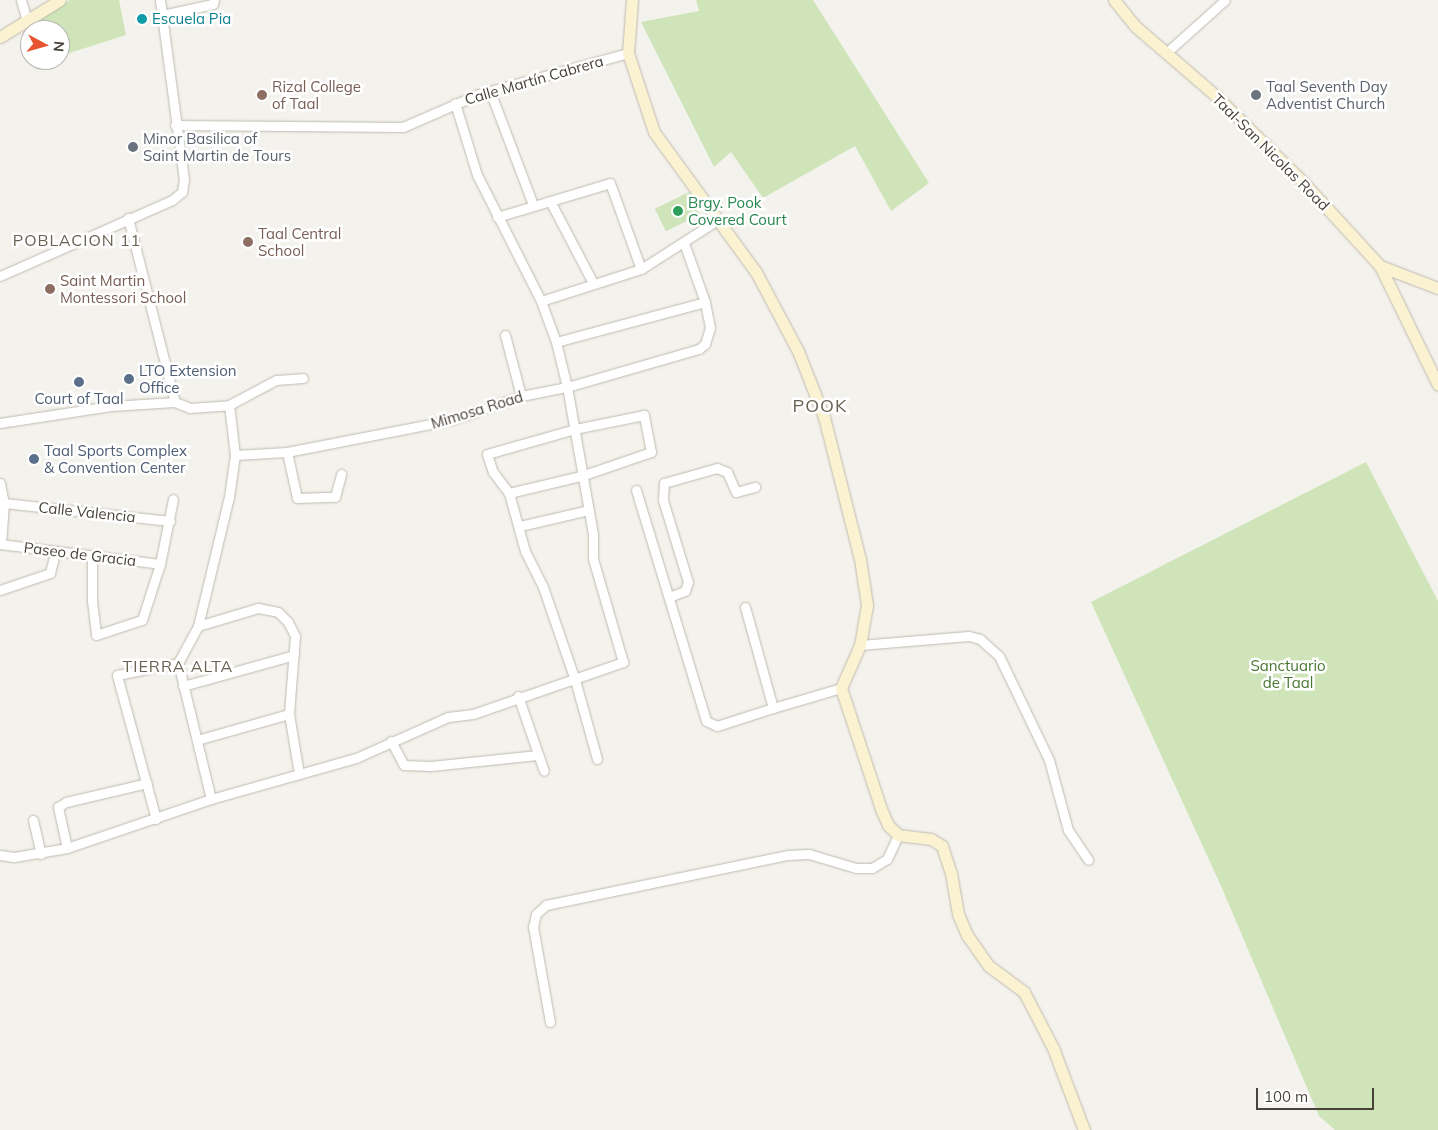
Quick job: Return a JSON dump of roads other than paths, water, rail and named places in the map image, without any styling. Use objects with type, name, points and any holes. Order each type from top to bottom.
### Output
[{"type":"street","points":[[21,0],[27,20]]},
{"type":"street","points":[[29,20],[60,0]]},
{"type":"street","points":[[0,276],[172,200],[182,192],[184,180],[175,125],[160,0]]},
{"type":"street","points":[[162,15],[213,4],[214,0]]},
{"type":"street","points":[[632,0],[628,53],[654,132],[716,221],[757,274],[798,351],[824,417],[866,588],[866,618],[860,645],[841,688],[881,809],[888,825],[898,835],[931,839],[942,846],[951,873],[958,914],[967,935],[990,966],[1024,992],[1053,1048],[1084,1130]]},
{"type":"street","name":"Taal-San Nicolas Road","points":[[1114,0],[1135,26],[1216,96],[1303,182],[1380,266],[1438,288]]},
{"type":"street","points":[[1166,53],[1225,0]]},
{"type":"street","points":[[0,37],[20,25]]},
{"type":"street","name":"Calle Martín Cabrera","points":[[175,125],[403,127],[455,103],[490,91],[628,53]]},
{"type":"street","points":[[490,91],[534,205]]},
{"type":"street","points":[[0,855],[14,857],[41,854],[67,848],[211,799],[356,758],[391,740],[448,717],[473,714],[518,696],[575,680],[623,662],[592,559],[588,510],[581,476],[575,429],[556,342],[540,301],[477,175],[455,103]]},
{"type":"street","points":[[497,217],[610,183],[642,269]]},
{"type":"street","points":[[550,201],[593,283]]},
{"type":"street","points":[[128,218],[175,402]]},
{"type":"street","points":[[540,301],[642,269],[716,221]]},
{"type":"street","points":[[556,342],[705,302],[684,243]]},
{"type":"street","points":[[1380,266],[1436,368],[1438,385]]},
{"type":"street","name":"Mimosa Road","points":[[235,455],[287,452],[452,420],[521,396],[567,387],[699,350],[708,337],[710,328],[705,302]]},
{"type":"street","points":[[505,334],[521,396]]},
{"type":"street","points":[[0,423],[111,406],[175,402],[190,408],[229,405],[276,380],[303,378]]},
{"type":"street","points":[[211,799],[178,663],[198,626],[229,497],[235,455],[229,405]]},
{"type":"street","points":[[509,493],[581,476],[651,452],[644,415],[575,429],[487,454],[493,472],[509,493],[520,526],[525,550],[543,586],[575,680],[597,759]]},
{"type":"street","points":[[287,452],[297,498],[335,497],[341,474]]},
{"type":"street","points":[[669,596],[685,590],[688,582],[663,500],[664,483],[717,468],[727,472],[736,492],[755,487]]},
{"type":"street","points":[[0,483],[4,503],[0,544]]},
{"type":"street","points":[[636,490],[706,721],[717,726],[841,688]]},
{"type":"street","points":[[92,556],[92,600],[96,635],[142,620],[160,564],[173,499]]},
{"type":"street","name":"Calle Valencia","points":[[4,503],[170,521]]},
{"type":"street","points":[[520,526],[588,510]]},
{"type":"street","name":"Paseo de Gracia","points":[[0,544],[55,553],[160,564]]},
{"type":"street","points":[[0,590],[50,573],[55,553]]},
{"type":"street","points":[[745,607],[773,708]]},
{"type":"street","points":[[198,626],[258,608],[278,612],[288,622],[295,636],[289,714],[299,774]]},
{"type":"street","points":[[860,645],[969,636],[980,639],[999,656],[1049,760],[1068,830],[1088,860]]},
{"type":"street","points":[[183,686],[294,655]]},
{"type":"street","points":[[156,819],[118,675],[178,663]]},
{"type":"street","points":[[518,696],[544,771]]},
{"type":"street","points":[[197,740],[289,714]]},
{"type":"street","points":[[391,740],[404,765],[431,766],[537,754]]},
{"type":"street","points":[[67,848],[58,807],[66,802],[147,783]]},
{"type":"street","points":[[33,820],[41,854]]},
{"type":"street","points":[[550,1022],[533,927],[536,914],[546,905],[788,855],[814,855],[856,868],[872,868],[887,860],[898,835]]},
{"type":"place","name":"Escuela Pia","points":[[142,19]]},
{"type":"place","name":"Rizal College of Taal","points":[[262,95]]},
{"type":"place","name":"Taal Seventh Day Adventist Church","points":[[1256,95]]},
{"type":"place","name":"Minor Basilica of Saint Martin de Tours","points":[[133,147]]},
{"type":"place","name":"Brgy. Pook Covered Court","points":[[678,211]]},
{"type":"place","name":"Taal Central School","points":[[248,242]]},
{"type":"place","name":"Saint Martin Montessori School","points":[[50,289]]},
{"type":"place","name":"LTO Extension Office","points":[[129,379]]},
{"type":"place","name":"Court of Taal","points":[[79,382]]},
{"type":"place","name":"Taal Sports Complex & Convention Center","points":[[34,459]]},
{"type":"district","name":"POBLACION 11","points":[[77,240]]},
{"type":"district","name":"POOK","points":[[820,406]]},
{"type":"district","name":"TIERRA ALTA","points":[[178,666]]},
{"type":"park label","name":"Sanctuario de Taal","points":[[1288,674]]}]
